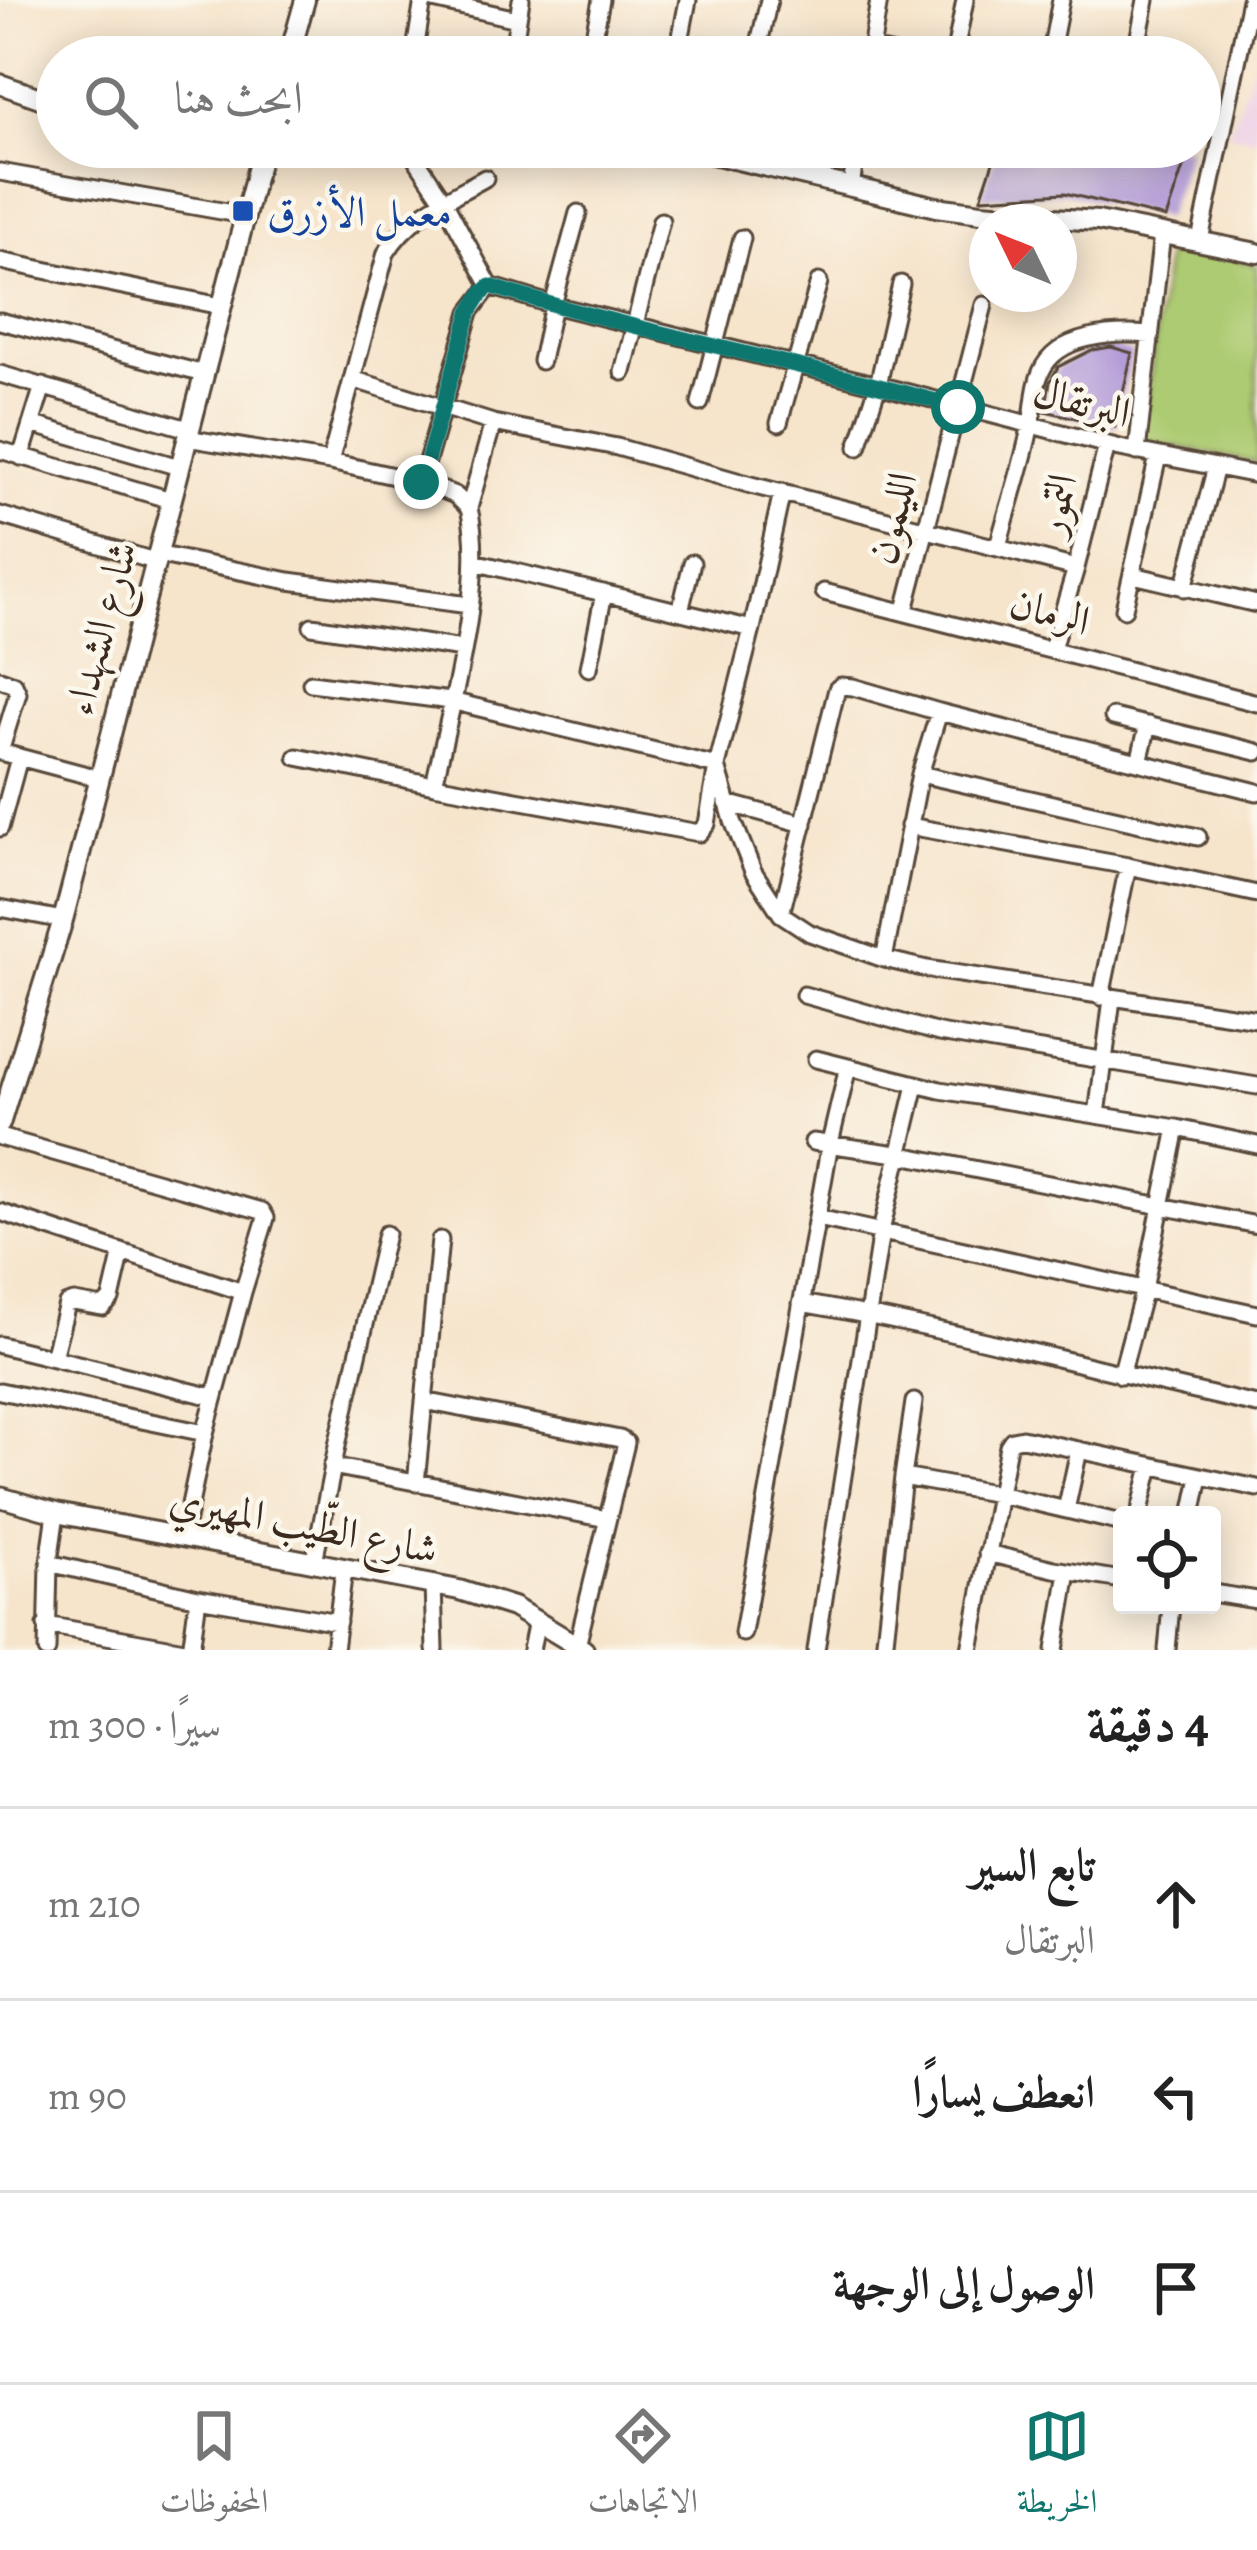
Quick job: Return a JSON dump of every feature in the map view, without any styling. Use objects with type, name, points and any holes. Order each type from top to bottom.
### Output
[{"type":"street","points":[[295,36],[305,0]]},
{"type":"street","points":[[417,36],[423,0]]},
{"type":"street","points":[[433,0],[517,19]]},
{"type":"street","points":[[515,36],[521,0]]},
{"type":"street","points":[[594,36],[601,0]]},
{"type":"street","points":[[681,36],[688,0]]},
{"type":"street","points":[[761,36],[769,0]]},
{"type":"street","points":[[874,36],[879,0]]},
{"type":"street","points":[[958,36],[965,0]]},
{"type":"street","points":[[1054,36],[1061,0]]},
{"type":"street","points":[[1139,36],[1146,0]]},
{"type":"street","points":[[1221,140],[1250,0]]},
{"type":"street","points":[[0,84],[36,97]]},
{"type":"street","name":"شارع الشهداء","points":[[0,1124],[63,920],[256,168]]},
{"type":"street","points":[[421,482],[470,312],[490,286],[422,168]]},
{"type":"street","points":[[786,168],[936,207],[1071,217],[1257,253]]},
{"type":"street","points":[[850,187],[853,168]]},
{"type":"street","points":[[1200,240],[1215,168]]},
{"type":"street","points":[[0,172],[244,215]]},
{"type":"street","points":[[330,462],[386,253],[404,227],[485,178]]},
{"type":"street","points":[[542,361],[578,214]]},
{"type":"street","points":[[623,372],[661,221]]},
{"type":"street","points":[[1137,452],[1142,334],[1162,234]]},
{"type":"street","points":[[700,403],[742,238]]},
{"type":"street","points":[[0,261],[221,306]]},
{"type":"street","points":[[779,423],[818,282]]},
{"type":"street","points":[[858,447],[901,284]]},
{"type":"street","name":"البرتقال","points":[[490,286],[1107,445],[1257,475]]},
{"type":"street","name":"الليمون","points":[[905,610],[982,312]]},
{"type":"street","points":[[0,322],[204,374]]},
{"type":"street","points":[[998,547],[1039,377],[1051,358],[1094,335],[1142,334]]},
{"type":"street","points":[[0,374],[188,434],[421,482],[455,495],[470,508]]},
{"type":"street","points":[[352,380],[493,423],[617,447],[1076,568]]},
{"type":"street","points":[[20,457],[44,386]]},
{"type":"street","points":[[434,785],[469,605],[474,562],[470,508],[493,423]]},
{"type":"street","points":[[31,424],[179,467]]},
{"type":"street","name":"التمور","points":[[1052,649],[1107,445]]},
{"type":"street","points":[[0,450],[171,500]]},
{"type":"street","points":[[1124,609],[1158,456]]},
{"type":"street","points":[[1184,588],[1216,467]]},
{"type":"street","points":[[297,757],[699,833],[707,824],[716,766],[782,492]]},
{"type":"street","points":[[0,515],[155,558],[469,605]]},
{"type":"street","points":[[474,562],[752,629]]},
{"type":"street","points":[[680,611],[692,562]]},
{"type":"street","points":[[1132,575],[1257,604]]},
{"type":"street","points":[[589,668],[604,592]]},
{"type":"street","name":"الرمان","points":[[824,592],[1257,703]]},
{"type":"street","points":[[312,626],[462,649]]},
{"type":"street","points":[[5,680],[17,692],[0,752],[98,778]]},
{"type":"street","points":[[311,682],[451,701],[716,766]]},
{"type":"street","points":[[781,914],[841,686],[1257,792]]},
{"type":"street","points":[[884,959],[920,774],[939,712]]},
{"type":"street","points":[[1113,717],[1257,752]]},
{"type":"street","points":[[1139,762],[1148,725]]},
{"type":"street","points":[[0,828],[19,758]]},
{"type":"street","points":[[716,766],[753,871],[781,914],[810,933],[884,959],[980,979],[1257,1019]]},
{"type":"street","points":[[920,774],[1198,837]]},
{"type":"street","points":[[727,803],[804,824]]},
{"type":"street","points":[[909,826],[1257,894]]},
{"type":"street","points":[[1097,1115],[1107,998],[1128,866]]},
{"type":"street","points":[[0,908],[63,920]]},
{"type":"street","points":[[804,995],[913,1028],[1257,1086]]},
{"type":"street","points":[[816,1059],[916,1084],[1257,1145]]},
{"type":"street","points":[[743,1633],[818,1218],[822,1142],[848,1067]]},
{"type":"street","points":[[816,1650],[881,1231],[916,1084]]},
{"type":"street","points":[[1120,1375],[1144,1289],[1177,1128]]},
{"type":"street","points":[[0,1137],[262,1211],[266,1218],[213,1397],[183,1538]]},
{"type":"street","points":[[822,1142],[1257,1226]]},
{"type":"street","points":[[0,1212],[243,1292]]},
{"type":"street","points":[[818,1218],[1257,1314]]},
{"type":"street","points":[[314,1562],[386,1234]]},
{"type":"street","points":[[416,1483],[440,1240]]},
{"type":"street","points":[[53,1357],[68,1304],[103,1307],[111,1299],[122,1252]]},
{"type":"street","points":[[801,1303],[867,1314],[1257,1405]]},
{"type":"street","points":[[0,1345],[213,1397]]},
{"type":"street","points":[[0,1391],[205,1433]]},
{"type":"street","points":[[424,1401],[623,1441],[627,1446],[580,1648]]},
{"type":"street","points":[[884,1650],[914,1402]]},
{"type":"street","points":[[970,1650],[1012,1440],[1022,1438],[1257,1487]]},
{"type":"street","points":[[1066,1510],[1078,1450]]},
{"type":"street","points":[[332,1466],[607,1519]]},
{"type":"street","points":[[1141,1506],[1151,1466]]},
{"type":"street","points":[[1194,1506],[1200,1477]]},
{"type":"street","points":[[902,1478],[1113,1521]]},
{"type":"street","name":"شارع الطّيب المهيري","points":[[0,1497],[56,1513],[433,1584],[503,1603],[580,1648]]},
{"type":"street","points":[[47,1650],[49,1563],[56,1513]]},
{"type":"street","points":[[987,1553],[1113,1579]]},
{"type":"street","points":[[49,1563],[197,1598],[338,1622]]},
{"type":"street","points":[[334,1650],[344,1569]]},
{"type":"street","points":[[1055,1650],[1068,1572]]},
{"type":"street","points":[[433,1584],[435,1650]]},
{"type":"street","points":[[1221,1594],[1257,1600]]},
{"type":"street","points":[[46,1625],[188,1650],[197,1598]]},
{"type":"street","points":[[1166,1650],[1170,1614]]},
{"type":"street","points":[[531,1650],[537,1621]]},
{"type":"shaded area","points":[[1257,54],[1257,139],[1229,134]]},
{"type":"green space","points":[[1168,240],[1257,265],[1257,463],[1142,440]]},
{"type":"building","points":[[991,168],[1183,168],[1166,218],[1065,193],[981,198]]},
{"type":"building","points":[[1111,347],[1132,353],[1115,427],[1045,411],[1058,367],[1092,350]]},
{"type":"place","name":"معمل الأزرق","points":[[243,211]]},
{"type":"route","points":[[421,482],[470,312],[490,286],[958,407]]}]
